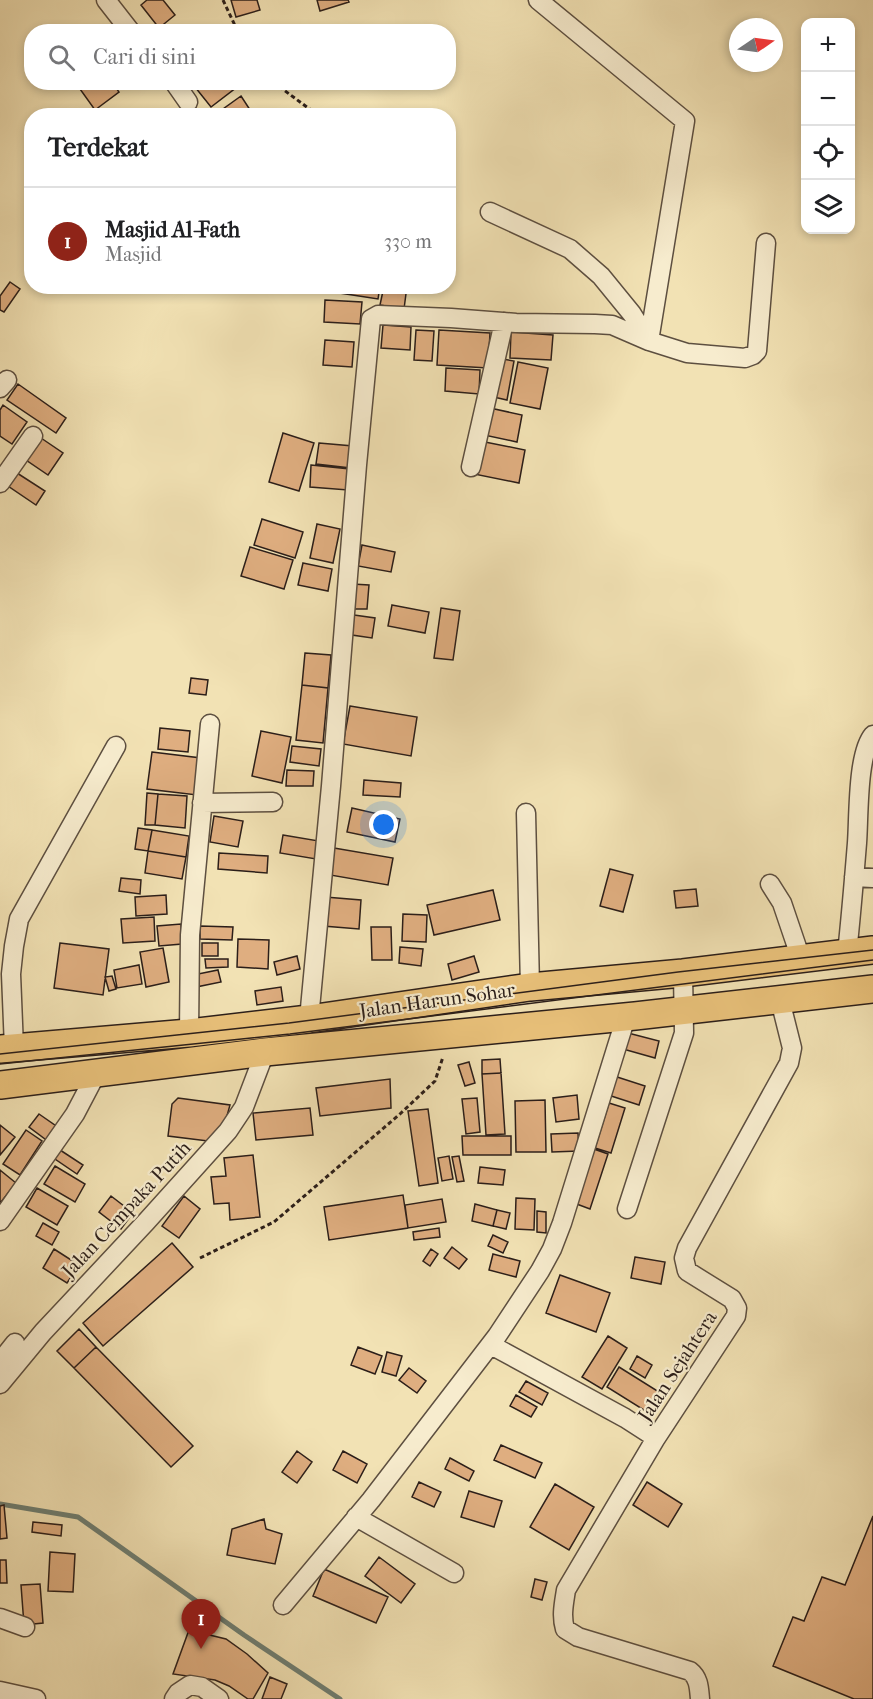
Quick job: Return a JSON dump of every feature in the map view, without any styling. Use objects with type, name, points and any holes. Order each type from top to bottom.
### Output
[{"type":"highway","name":"Jalan Harun Sohar","points":[[7,1048],[189,1033],[309,1019],[530,987],[683,973],[860,952]]},
{"type":"highway","name":"Jalan Harun Sohar","points":[[0,1085],[265,1052],[626,1017],[873,989]]},
{"type":"street","points":[[106,0],[125,24]]},
{"type":"street","points":[[538,0],[685,121],[650,341]]},
{"type":"street","points":[[180,90],[188,102]]},
{"type":"street","points":[[490,212],[570,249],[601,276],[632,314],[650,341]]},
{"type":"street","points":[[309,1019],[371,319],[378,315],[612,325],[687,353],[745,358],[757,351],[766,243]]},
{"type":"street","points":[[471,467],[504,322]]},
{"type":"street","points":[[0,483],[33,436]]},
{"type":"street","points":[[189,1033],[190,935],[210,724]]},
{"type":"street","points":[[860,952],[854,877],[865,841],[859,794],[866,748],[873,735]]},
{"type":"street","points":[[7,1048],[11,974],[19,919],[116,746]]},
{"type":"street","points":[[202,803],[273,802]]},
{"type":"street","points":[[526,813],[530,987]]},
{"type":"street","points":[[854,877],[873,878]]},
{"type":"street","points":[[770,884],[782,903],[801,959]]},
{"type":"street","points":[[627,1209],[684,1034],[683,973]]},
{"type":"street","name":"Jalan Sejahtera","points":[[700,1699],[695,1674],[690,1671],[578,1637],[565,1629],[563,1606],[566,1590],[656,1438],[736,1316],[736,1308],[732,1299],[687,1271],[684,1258],[687,1248],[789,1063],[792,1048],[780,1000]]},
{"type":"street","points":[[283,1605],[356,1517],[490,1345],[540,1271],[562,1223],[626,1017]]},
{"type":"street","name":"Jalan Cempaka Putih","points":[[0,1384],[43,1332],[228,1131],[244,1107],[265,1052]]},
{"type":"street","points":[[0,1221],[75,1114],[96,1074]]},
{"type":"street","points":[[0,1362],[15,1343]]},
{"type":"street","points":[[490,1345],[625,1418],[656,1438]]},
{"type":"street","points":[[356,1517],[454,1573]]},
{"type":"street","points":[[0,1618],[25,1628]]},
{"type":"street","points":[[174,1699],[178,1693],[190,1685],[202,1687],[219,1699]]},
{"type":"street","points":[[0,1691],[36,1699]]},
{"type":"path","points":[[223,0],[234,24]]},
{"type":"path","points":[[284,90],[308,108]]},
{"type":"path","points":[[200,1258],[274,1222],[400,1114],[435,1080],[449,1035]]},
{"type":"building","points":[[147,0],[163,0],[175,15],[164,24],[156,24],[141,5]]},
{"type":"building","points":[[231,0],[257,0],[260,10],[236,17]]},
{"type":"building","points":[[317,0],[348,0],[349,2],[320,11]]},
{"type":"building","points":[[81,90],[118,90],[119,92],[98,108],[94,108]]},
{"type":"building","points":[[197,90],[233,90],[211,107]]},
{"type":"building","points":[[241,96],[249,108],[224,108]]},
{"type":"building","points":[[10,282],[20,289],[4,312],[0,310],[0,296]]},
{"type":"building","points":[[346,294],[379,294],[378,299]]},
{"type":"building","points":[[382,294],[406,294],[404,309],[380,305]]},
{"type":"building","points":[[325,300],[362,302],[360,324],[324,322]]},
{"type":"building","points":[[383,325],[411,327],[410,350],[381,348]]},
{"type":"building","points":[[416,330],[434,331],[432,361],[414,360]]},
{"type":"building","points":[[439,330],[490,333],[488,368],[437,365]]},
{"type":"building","points":[[511,332],[553,335],[551,360],[510,358]]},
{"type":"building","points":[[325,340],[354,342],[352,367],[323,365]]},
{"type":"building","points":[[496,358],[514,361],[507,400],[489,396]]},
{"type":"building","points":[[518,362],[548,368],[540,409],[510,403]]},
{"type":"building","points":[[446,368],[480,370],[479,394],[445,391]]},
{"type":"building","points":[[18,384],[66,418],[56,433],[7,400]]},
{"type":"building","points":[[3,405],[27,422],[12,444],[0,436],[0,410]]},
{"type":"building","points":[[490,408],[522,415],[517,442],[484,435]]},
{"type":"building","points":[[283,433],[314,443],[299,491],[269,482]]},
{"type":"building","points":[[41,438],[63,453],[48,475],[26,460]]},
{"type":"building","points":[[480,441],[525,450],[519,483],[474,474]]},
{"type":"building","points":[[319,443],[353,446],[351,468],[316,464]]},
{"type":"building","points":[[311,465],[350,469],[348,490],[310,487]]},
{"type":"building","points":[[17,473],[45,491],[36,505],[8,486]]},
{"type":"building","points":[[262,519],[303,532],[295,558],[254,545]]},
{"type":"building","points":[[317,524],[340,529],[333,563],[310,558]]},
{"type":"building","points":[[362,545],[395,552],[391,572],[358,566]]},
{"type":"building","points":[[250,547],[293,560],[284,589],[241,576]]},
{"type":"building","points":[[303,563],[332,569],[328,591],[298,585]]},
{"type":"building","points":[[352,584],[369,585],[367,609],[351,609]]},
{"type":"building","points":[[392,605],[429,612],[425,633],[388,626]]},
{"type":"building","points":[[441,608],[460,611],[453,660],[434,658]]},
{"type":"building","points":[[354,615],[375,618],[372,638],[352,635]]},
{"type":"building","points":[[305,653],[331,655],[328,688],[302,685]]},
{"type":"building","points":[[191,678],[208,680],[206,695],[189,693]]},
{"type":"building","points":[[302,685],[328,688],[323,743],[296,740]]},
{"type":"building","points":[[350,706],[417,717],[411,756],[343,744]]},
{"type":"building","points":[[160,728],[190,731],[188,752],[158,749]]},
{"type":"building","points":[[261,731],[291,737],[282,783],[252,776]]},
{"type":"building","points":[[292,746],[321,749],[319,766],[290,762]]},
{"type":"building","points":[[152,752],[201,758],[197,795],[147,789]]},
{"type":"building","points":[[287,770],[314,771],[313,786],[286,786]]},
{"type":"building","points":[[364,780],[401,783],[400,797],[363,795]]},
{"type":"building","points":[[147,793],[158,794],[155,825],[145,825]]},
{"type":"building","points":[[158,794],[187,796],[185,828],[155,825]]},
{"type":"building","points":[[352,808],[400,819],[395,842],[347,832]]},
{"type":"building","points":[[214,816],[243,821],[238,847],[210,842]]},
{"type":"building","points":[[138,828],[152,830],[148,851],[135,849]]},
{"type":"building","points":[[152,830],[189,836],[186,857],[148,851]]},
{"type":"building","points":[[283,835],[319,841],[316,859],[280,853]]},
{"type":"building","points":[[334,848],[393,858],[388,885],[330,875]]},
{"type":"building","points":[[148,851],[186,857],[182,879],[145,873]]},
{"type":"building","points":[[219,853],[268,856],[267,873],[218,869]]},
{"type":"building","points":[[610,869],[633,875],[623,912],[600,906]]},
{"type":"building","points":[[121,878],[141,880],[140,894],[119,891]]},
{"type":"building","points":[[696,889],[698,906],[676,908],[674,891]]},
{"type":"building","points":[[493,890],[500,920],[434,935],[427,905]]},
{"type":"building","points":[[166,895],[167,914],[136,916],[135,897]]},
{"type":"building","points":[[325,897],[361,900],[359,929],[323,926]]},
{"type":"building","points":[[403,914],[427,915],[426,942],[402,941]]},
{"type":"building","points":[[154,917],[155,941],[123,943],[121,919]]},
{"type":"building","points":[[181,924],[182,944],[159,946],[157,926]]},
{"type":"building","points":[[200,926],[233,927],[232,940],[200,939]]},
{"type":"building","points":[[371,927],[391,927],[392,960],[372,960]]},
{"type":"building","points":[[238,939],[269,940],[268,969],[237,967]]},
{"type":"building","points":[[60,943],[109,949],[103,995],[54,988]]},
{"type":"building","points":[[202,943],[218,943],[218,956],[202,956]]},
{"type":"building","points":[[400,947],[423,949],[421,966],[399,963]]},
{"type":"building","points":[[163,948],[169,982],[146,987],[140,952]]},
{"type":"building","points":[[297,956],[300,969],[277,975],[274,962]]},
{"type":"building","points":[[474,956],[479,972],[452,980],[448,964]]},
{"type":"building","points":[[205,959],[228,959],[228,967],[206,968]]},
{"type":"building","points":[[139,965],[142,984],[117,988],[114,970]]},
{"type":"building","points":[[218,970],[221,982],[196,987],[193,975]]},
{"type":"building","points":[[112,976],[116,989],[109,991],[105,977]]},
{"type":"building","points":[[281,987],[283,1001],[257,1005],[255,991]]},
{"type":"building","points":[[628,1033],[659,1041],[655,1058],[623,1049]]},
{"type":"building","points":[[500,1059],[501,1073],[482,1074],[482,1060]]},
{"type":"building","points":[[469,1062],[475,1083],[465,1086],[458,1065]]},
{"type":"building","points":[[501,1073],[505,1134],[486,1135],[482,1074]]},
{"type":"building","points":[[611,1075],[645,1086],[639,1105],[605,1094]]},
{"type":"building","points":[[390,1079],[391,1108],[320,1116],[316,1088]]},
{"type":"building","points":[[577,1095],[579,1119],[556,1122],[553,1098]]},
{"type":"building","points":[[178,1098],[230,1105],[225,1123],[208,1141],[168,1136],[172,1104]]},
{"type":"building","points":[[477,1098],[480,1132],[466,1134],[462,1099]]},
{"type":"building","points":[[545,1100],[546,1152],[516,1152],[515,1101]]},
{"type":"building","points":[[609,1103],[625,1108],[611,1153],[595,1148]]},
{"type":"building","points":[[310,1108],[313,1135],[256,1140],[253,1113]]},
{"type":"building","points":[[428,1109],[438,1183],[419,1186],[408,1111]]},
{"type":"building","points":[[39,1114],[59,1128],[49,1142],[29,1127]]},
{"type":"building","points":[[0,1125],[15,1137],[0,1155]]},
{"type":"building","points":[[26,1130],[42,1141],[20,1175],[3,1164]]},
{"type":"building","points":[[578,1133],[579,1151],[552,1152],[551,1134]]},
{"type":"building","points":[[462,1136],[511,1136],[511,1155],[463,1155]]},
{"type":"building","points":[[57,1148],[83,1165],[77,1174],[52,1157]]},
{"type":"building","points":[[591,1148],[608,1154],[590,1209],[574,1203]]},
{"type":"building","points":[[253,1155],[260,1217],[230,1220],[229,1203],[214,1204],[211,1177],[226,1176],[224,1158]]},
{"type":"building","points":[[449,1156],[453,1179],[442,1181],[438,1158]]},
{"type":"building","points":[[459,1156],[464,1181],[457,1182],[452,1157]]},
{"type":"building","points":[[55,1166],[85,1184],[75,1202],[44,1184]]},
{"type":"building","points":[[480,1167],[505,1170],[503,1185],[478,1183]]},
{"type":"building","points":[[0,1170],[16,1183],[1,1202],[0,1202]]},
{"type":"building","points":[[37,1188],[68,1206],[57,1225],[26,1207]]},
{"type":"building","points":[[403,1195],[408,1228],[329,1240],[324,1207]]},
{"type":"building","points":[[111,1196],[133,1213],[121,1229],[99,1212]]},
{"type":"building","points":[[184,1196],[200,1209],[179,1238],[162,1226]]},
{"type":"building","points":[[516,1198],[535,1199],[534,1230],[515,1229]]},
{"type":"building","points":[[442,1199],[446,1222],[408,1228],[405,1205]]},
{"type":"building","points":[[475,1204],[497,1210],[493,1226],[472,1221]]},
{"type":"building","points":[[497,1210],[510,1213],[506,1229],[493,1226]]},
{"type":"building","points":[[537,1211],[546,1212],[546,1233],[537,1232]]},
{"type":"building","points":[[43,1223],[59,1232],[52,1245],[36,1236]]},
{"type":"building","points":[[439,1228],[440,1237],[414,1240],[413,1232]]},
{"type":"building","points":[[493,1235],[508,1242],[503,1253],[488,1246]]},
{"type":"building","points":[[172,1243],[193,1267],[103,1346],[83,1323]]},
{"type":"building","points":[[452,1247],[467,1259],[459,1269],[444,1258]]},
{"type":"building","points":[[54,1249],[79,1265],[67,1283],[43,1268]]},
{"type":"building","points":[[431,1249],[438,1254],[430,1266],[423,1261]]},
{"type":"building","points":[[493,1254],[520,1261],[516,1277],[489,1270]]},
{"type":"building","points":[[635,1257],[665,1262],[661,1284],[631,1278]]},
{"type":"building","points":[[560,1275],[610,1293],[596,1332],[546,1313]]},
{"type":"building","points":[[79,1329],[96,1347],[74,1368],[57,1351]]},
{"type":"building","points":[[608,1336],[627,1348],[602,1389],[582,1377]]},
{"type":"building","points":[[96,1347],[193,1446],[171,1467],[74,1368]]},
{"type":"building","points":[[358,1347],[382,1356],[375,1374],[351,1365]]},
{"type":"building","points":[[387,1352],[402,1356],[396,1376],[382,1372]]},
{"type":"building","points":[[637,1356],[652,1365],[645,1378],[630,1369]]},
{"type":"building","points":[[619,1367],[659,1392],[647,1412],[607,1387]]},
{"type":"building","points":[[409,1368],[426,1381],[417,1393],[399,1380]]},
{"type":"building","points":[[526,1381],[548,1393],[542,1405],[519,1392]]},
{"type":"building","points":[[516,1395],[537,1407],[531,1417],[510,1406]]},
{"type":"building","points":[[501,1445],[542,1463],[535,1478],[494,1460]]},
{"type":"building","points":[[297,1451],[312,1462],[297,1483],[282,1472]]},
{"type":"building","points":[[343,1451],[367,1464],[357,1483],[333,1470]]},
{"type":"building","points":[[450,1458],[474,1471],[469,1481],[445,1469]]},
{"type":"building","points":[[419,1482],[441,1492],[434,1507],[412,1497]]},
{"type":"building","points":[[647,1482],[682,1504],[668,1527],[633,1505]]},
{"type":"building","points":[[555,1484],[594,1507],[569,1550],[530,1527]]},
{"type":"building","points":[[469,1491],[502,1501],[494,1527],[461,1517]]},
{"type":"building","points":[[4,1505],[7,1538],[0,1539],[0,1506]]},
{"type":"building","points":[[873,1516],[873,1699],[854,1699],[773,1666],[793,1617],[804,1621],[822,1577],[845,1585]]},
{"type":"building","points":[[264,1519],[266,1529],[282,1534],[275,1564],[227,1555],[232,1529]]},
{"type":"building","points":[[33,1522],[62,1525],[61,1536],[32,1532]]},
{"type":"building","points":[[50,1552],[75,1554],[73,1592],[48,1591]]},
{"type":"building","points":[[379,1557],[415,1584],[401,1603],[365,1576]]},
{"type":"building","points":[[0,1560],[6,1560],[7,1583],[0,1583]]},
{"type":"building","points":[[324,1569],[388,1597],[376,1623],[313,1596]]},
{"type":"building","points":[[535,1579],[547,1582],[542,1600],[531,1597]]},
{"type":"building","points":[[40,1584],[43,1623],[24,1625],[21,1585]]},
{"type":"building","points":[[189,1630],[226,1639],[268,1673],[253,1699],[248,1699],[215,1680],[173,1674]]},
{"type":"building","points":[[270,1677],[287,1684],[281,1699],[262,1699]]},
{"type":"waterway","points":[[0,1504],[78,1517],[244,1635],[340,1699]]},
{"type":"tram line","points":[[0,1054],[289,1023],[678,972],[873,950]]},
{"type":"tram line","points":[[0,1064],[290,1034],[873,960]]},
{"type":"place","name":"Masjid Al-Fath","points":[[201,1649]]}]
